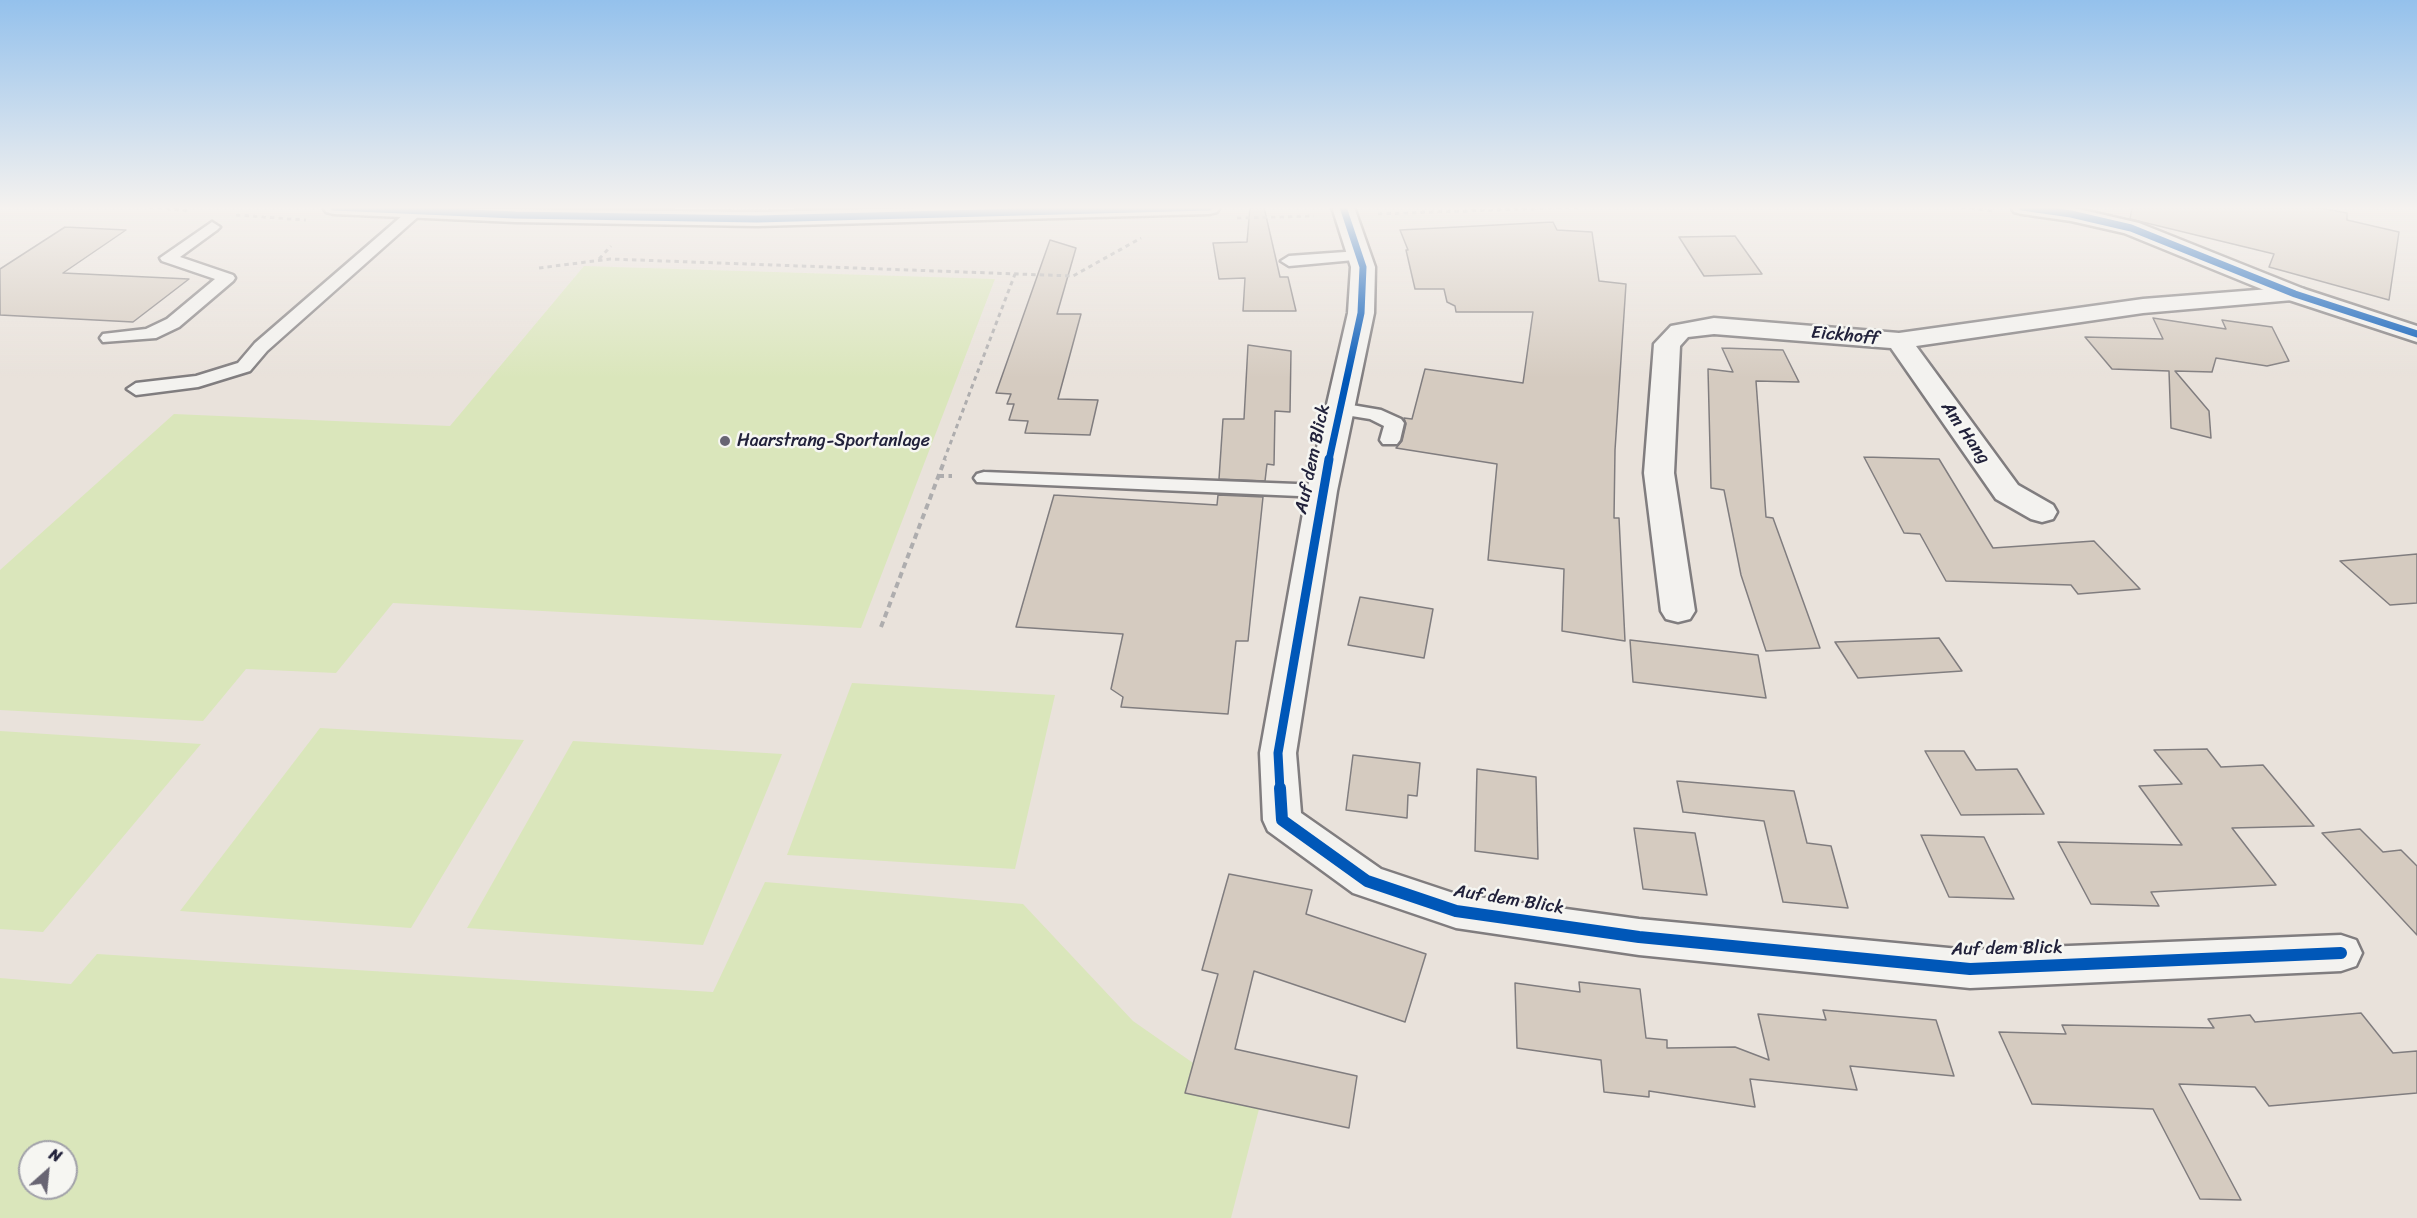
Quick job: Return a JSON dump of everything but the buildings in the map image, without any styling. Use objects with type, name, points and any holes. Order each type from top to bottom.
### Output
[{"type":"street","name":"Auf dem Blick","points":[[1362,264],[1361,314],[1322,491],[1278,753],[1282,820],[1367,881],[1456,911],[1639,937],[1970,969],[2341,953]]},
{"type":"street","points":[[2220,264],[2295,294],[2417,334]]},
{"type":"street","name":"Eickhoff","points":[[1678,611],[1659,473],[1667,345],[1680,331],[1714,326],[1899,341],[2143,306],[2295,294]]},
{"type":"street","name":"Am Hang","points":[[1899,341],[2007,492],[2042,512]]},
{"type":"lane","points":[[109,338],[150,334],[173,323],[227,278],[185,264]]},
{"type":"lane","points":[[136,388],[198,381],[244,367],[261,347],[350,264]]},
{"type":"lane","points":[[1340,408],[1374,414],[1394,423],[1390,440]]},
{"type":"lane","points":[[984,478],[1322,491]]},
{"type":"path","points":[[539,268],[572,264]]},
{"type":"path","points":[[741,264],[1073,276],[1096,264]]},
{"type":"path","points":[[881,627],[1015,274]]},
{"type":"green space","points":[[584,266],[995,279],[861,628],[393,603],[336,673],[246,669],[203,721],[0,710],[0,570],[174,414],[450,426]]},
{"type":"green space","points":[[852,683],[1055,695],[1015,869],[787,855]]},
{"type":"green space","points":[[320,728],[524,740],[411,928],[180,911]]},
{"type":"green space","points":[[0,731],[201,744],[43,932],[0,929]]},
{"type":"green space","points":[[573,741],[782,754],[703,945],[467,928]]},
{"type":"green space","points":[[765,882],[1023,904],[1133,1021],[1259,1109],[1231,1218],[0,1218],[0,978],[71,984],[97,954],[713,992]]},
{"type":"cycle path","points":[[1362,264],[1361,313],[1322,491],[1278,753],[1282,820],[1367,881],[1456,911],[1639,937],[1970,969],[2341,953]]},
{"type":"cycle path","points":[[2220,264],[2295,294],[2417,334]]},
{"type":"place","name":"Haarstrang-Sportanlage","points":[[725,441]]}]
